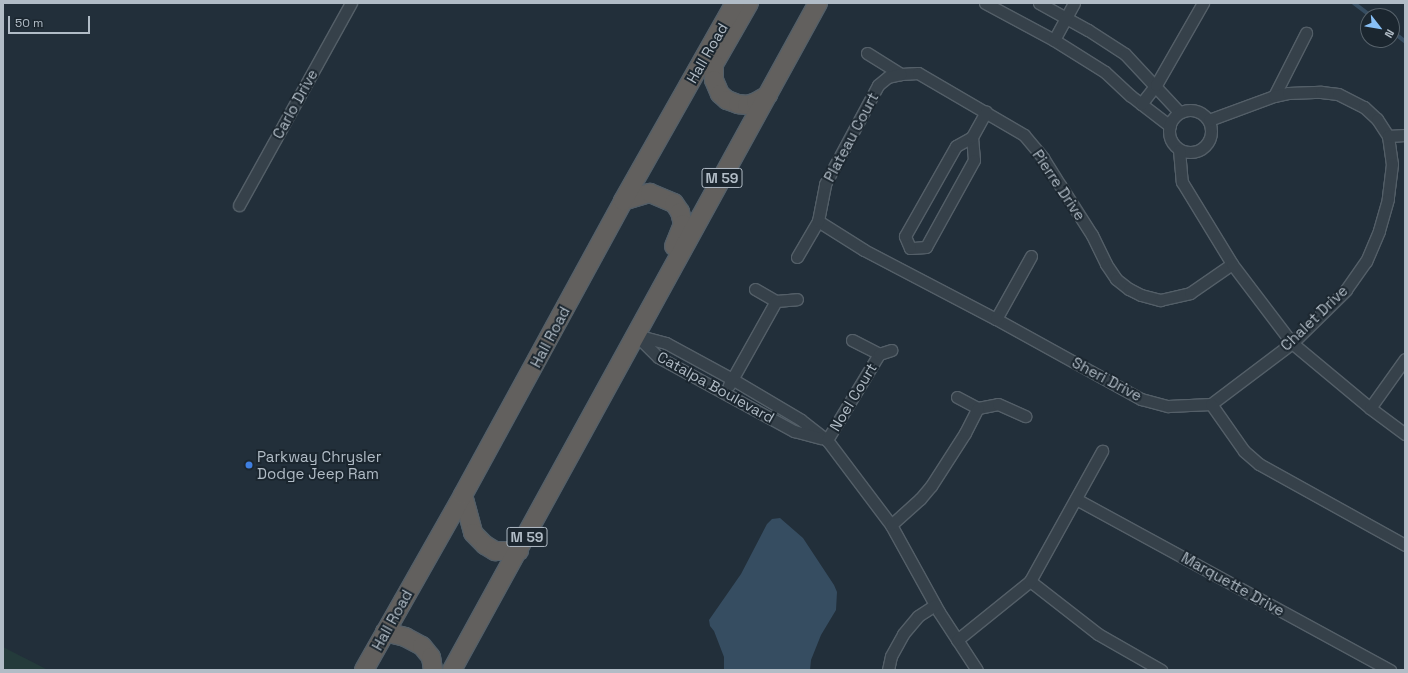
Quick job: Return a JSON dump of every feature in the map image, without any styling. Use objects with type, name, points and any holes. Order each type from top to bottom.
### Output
[{"type":"highway","name":"Hall Road","points":[[364,670],[735,3]]},
{"type":"highway","points":[[749,3],[714,64],[712,73],[720,94],[733,102],[746,105],[756,102],[768,95]]},
{"type":"highway","name":"M 59","points":[[452,670],[818,3]]},
{"type":"highway","points":[[624,201],[650,192],[664,197],[674,203],[680,212],[683,224],[636,335]]},
{"type":"highway","points":[[462,495],[474,533],[484,545],[495,551],[519,550]]},
{"type":"highway","points":[[385,632],[405,637],[422,646],[431,657],[433,670]]},
{"type":"street","name":"Carlo Drive","points":[[238,205],[351,3]]},
{"type":"street","points":[[985,3],[1054,40],[1105,72],[1141,104],[1170,126]]},
{"type":"street","points":[[1039,3],[1088,30],[1125,54],[1156,85],[1179,112]]},
{"type":"street","points":[[1054,40],[1074,3]]},
{"type":"street","points":[[1141,104],[1156,85],[1204,3]]},
{"type":"street","points":[[1274,96],[1306,33]]},
{"type":"street","points":[[867,53],[901,74]]},
{"type":"street","name":"Pierre Drive","points":[[901,74],[918,73],[1024,135],[1043,158],[1092,235],[1106,264],[1116,279],[1129,289],[1141,295],[1160,300],[1190,293],[1232,264]]},
{"type":"street","name":"Plateau Court","points":[[797,257],[818,221],[825,184],[878,85],[888,77],[901,74]]},
{"type":"street","points":[[1209,120],[1274,96],[1303,92],[1338,94],[1364,107],[1377,120],[1388,136],[1405,135]]},
{"type":"street","points":[[1190,109],[1201,112],[1209,120],[1212,131],[1209,142],[1200,150],[1190,153],[1179,150],[1171,142],[1168,131],[1171,120],[1179,112],[1190,109]]},
{"type":"street","points":[[972,137],[974,160],[926,247],[910,248],[905,236],[956,146],[972,137],[986,112]]},
{"type":"street","name":"Chalet Drive","points":[[1211,404],[1292,343],[1346,290],[1366,261],[1378,231],[1388,199],[1392,164],[1388,136]]},
{"type":"street","points":[[1179,150],[1182,182],[1232,264],[1292,343],[1370,408],[1405,434]]},
{"type":"street","name":"Sheri Drive","points":[[818,221],[864,250],[996,319],[1141,399],[1168,406],[1211,404]]},
{"type":"street","points":[[996,319],[1030,256]]},
{"type":"street","points":[[755,289],[776,301],[797,299]]},
{"type":"street","points":[[724,393],[776,301]]},
{"type":"street","name":"Catalpa Boulevard","points":[[636,335],[666,343],[732,379],[801,420],[827,440],[891,525],[935,605],[977,670]]},
{"type":"street","name":"Catalpa Boulevard","points":[[636,335],[658,357],[794,431],[827,440]]},
{"type":"street","name":"Noel Court","points":[[852,340],[879,354]]},
{"type":"street","name":"Noel Court","points":[[827,440],[879,354],[891,350]]},
{"type":"street","points":[[1370,408],[1405,359]]},
{"type":"street","points":[[957,397],[978,408],[998,404],[1025,416]]},
{"type":"street","points":[[1211,404],[1244,451],[1259,464],[1405,544]]},
{"type":"street","points":[[891,525],[920,499],[931,486],[965,433],[978,408]]},
{"type":"street","points":[[958,640],[1030,581],[1102,451]]},
{"type":"street","name":"Marquette Drive","points":[[1076,499],[1390,670]]},
{"type":"street","points":[[1030,581],[1098,634],[1161,670]]},
{"type":"street","points":[[888,670],[891,656],[903,634],[918,616],[935,605]]},
{"type":"green space","points":[[3,647],[48,670],[3,670]]},
{"type":"water","points":[[780,518],[803,538],[834,585],[837,592],[836,610],[821,635],[811,660],[810,670],[724,670],[724,657],[714,631],[710,626],[709,620],[741,574],[767,524],[772,519]]},
{"type":"waterway","points":[[1354,3],[1361,8]]},
{"type":"waterway","points":[[1400,37],[1405,41]]},
{"type":"place","name":"Parkway Chrysler Dodge Jeep Ram","points":[[249,465]]}]
